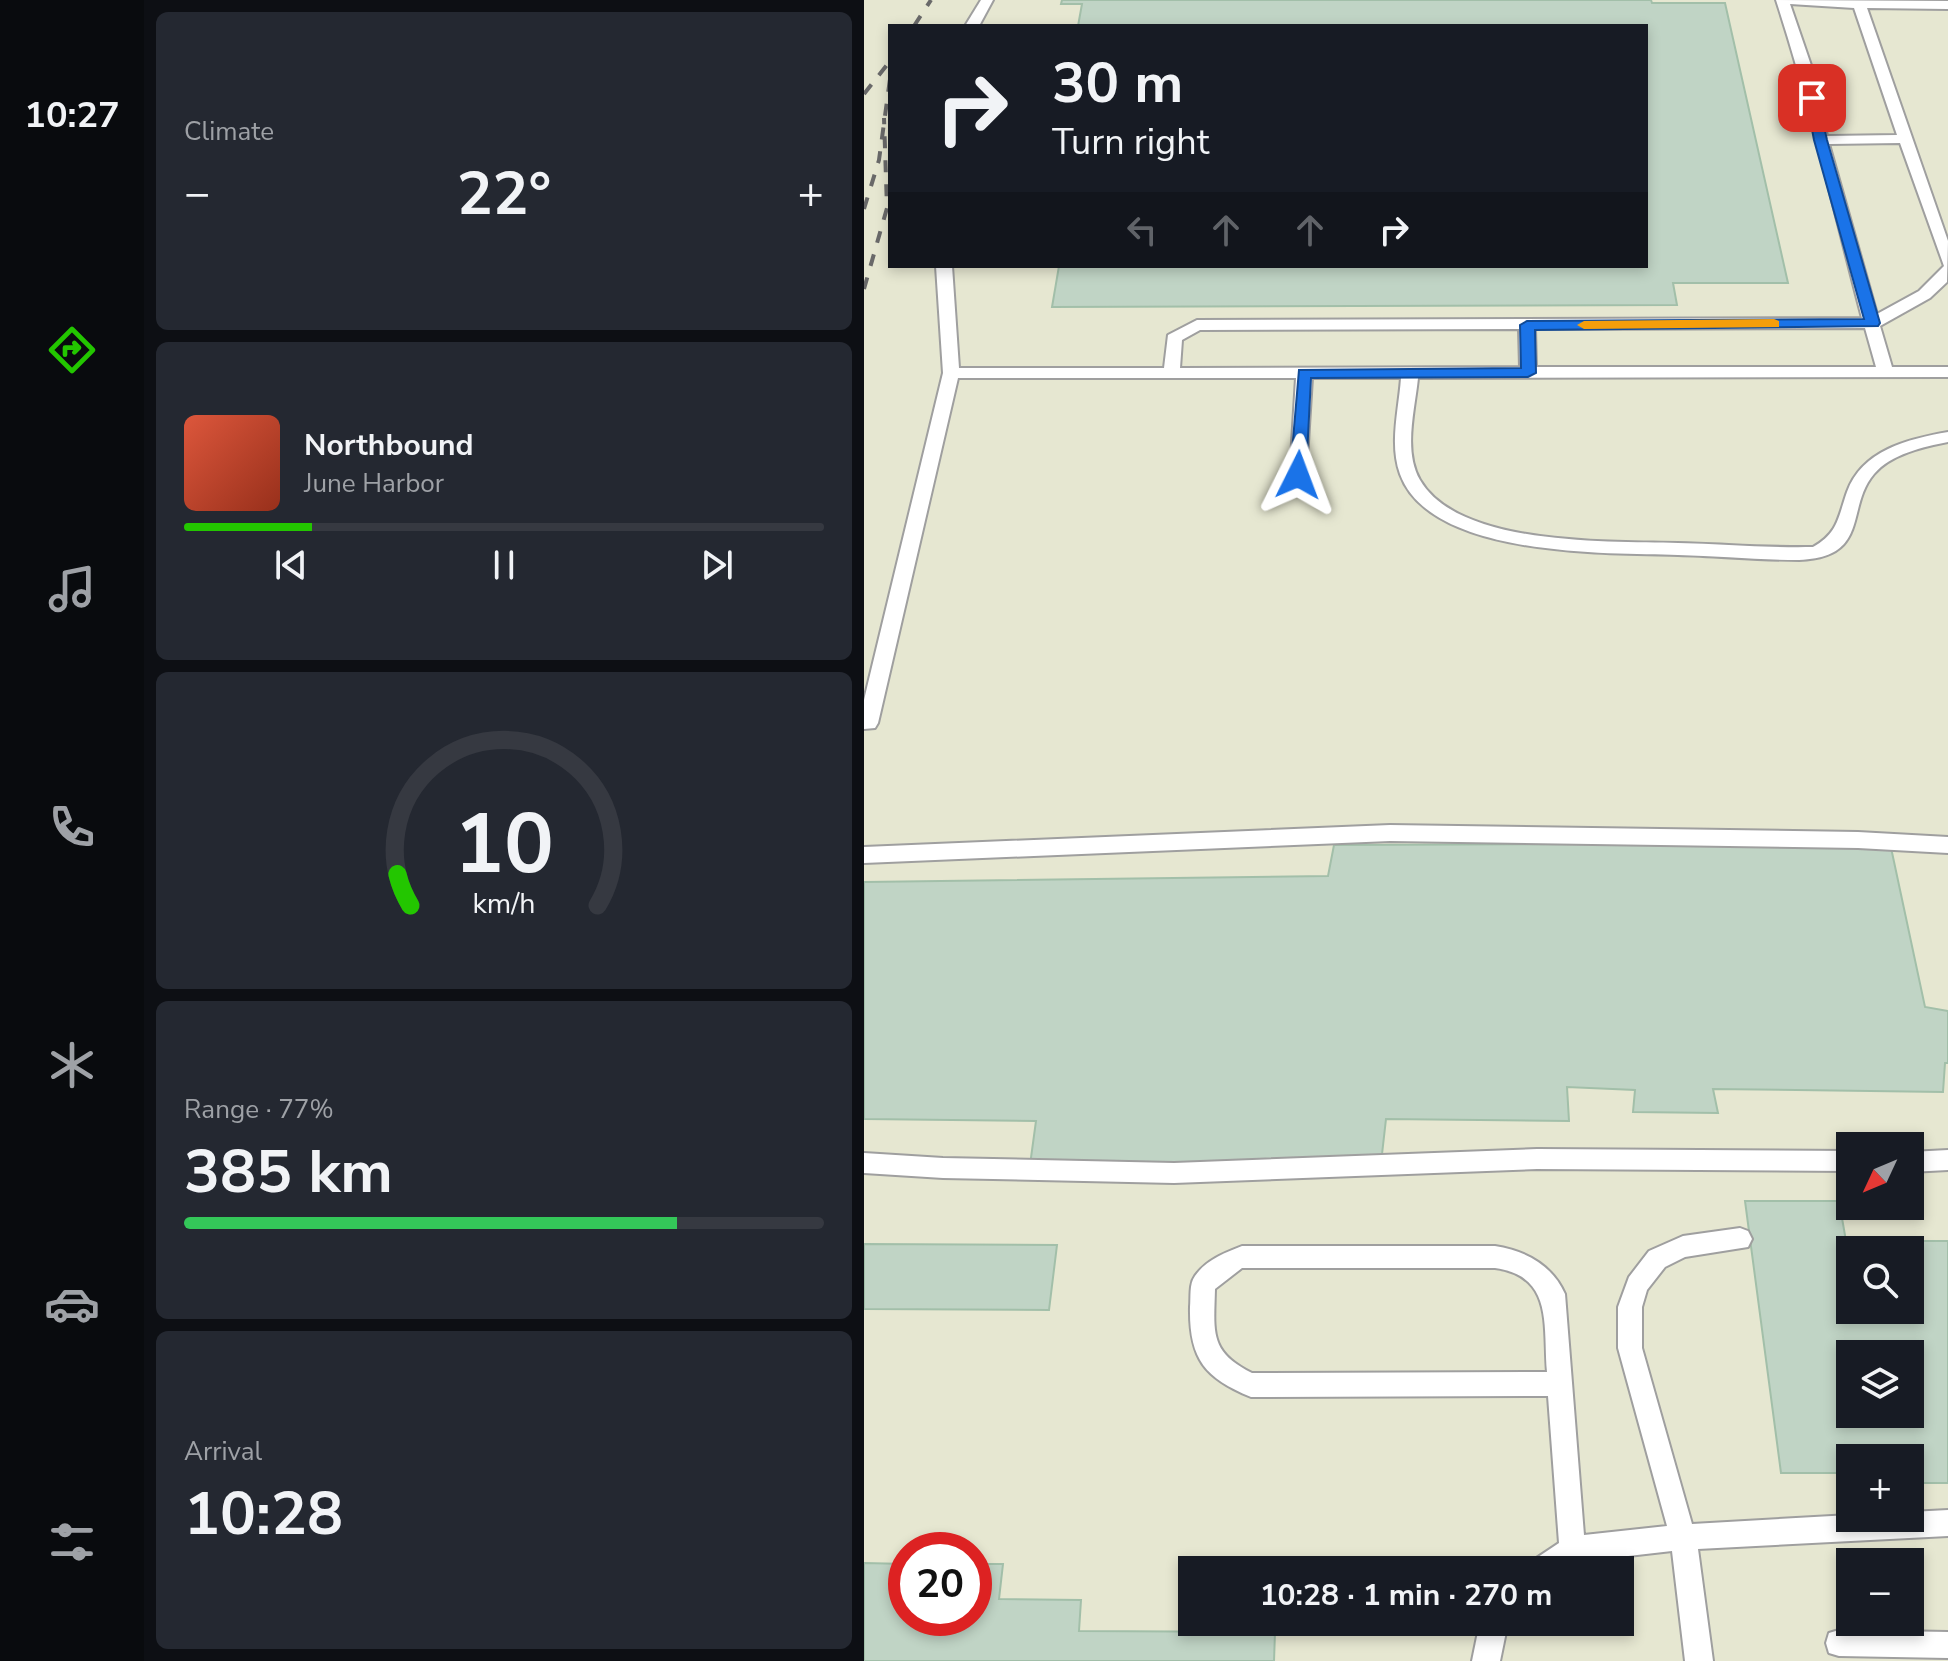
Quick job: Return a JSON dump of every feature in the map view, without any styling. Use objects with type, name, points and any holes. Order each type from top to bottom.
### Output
[{"type":"lane","points":[[973,24],[987,0]]},
{"type":"lane","points":[[1782,0],[1808,77],[1821,140],[1885,372]]},
{"type":"lane","points":[[1789,0],[1815,4],[1948,5]]},
{"type":"lane","points":[[1859,4],[1948,263]]},
{"type":"lane","points":[[1821,140],[1904,139]]},
{"type":"lane","points":[[868,723],[951,373],[944,268]]},
{"type":"lane","points":[[1172,374],[1174,338],[1185,328],[1197,325],[1873,323],[1931,289],[1948,270]]},
{"type":"lane","points":[[1527,325],[1528,373]]},
{"type":"lane","points":[[951,373],[1948,372]]},
{"type":"lane","points":[[1298,475],[1304,373]]},
{"type":"lane","points":[[1410,373],[1404,455],[1413,486],[1432,506],[1465,525],[1558,545],[1816,553],[1832,546],[1846,531],[1854,495],[1868,470],[1895,452],[1948,437]]},
{"type":"lane","points":[[864,855],[1390,833],[1858,840],[1948,845]]},
{"type":"lane","points":[[864,1163],[943,1168],[1174,1173],[1537,1159],[1836,1161]]},
{"type":"lane","points":[[1924,1161],[1948,1160]]},
{"type":"lane","points":[[1699,1661],[1683,1537],[1630,1348],[1630,1307],[1637,1285],[1657,1259],[1683,1247],[1740,1239]]},
{"type":"lane","points":[[1560,1384],[1251,1385],[1225,1374],[1211,1361],[1202,1342],[1203,1284],[1226,1263],[1242,1257],[1518,1260],[1538,1272],[1553,1294],[1560,1384],[1572,1549]]},
{"type":"lane","points":[[1562,1556],[1572,1549],[1683,1537],[1948,1523]]},
{"type":"lane","points":[[1486,1661],[1490,1636]]},
{"type":"lane","points":[[1839,1643],[1948,1645]]},
{"type":"shaded area","points":[[864,0],[1948,0],[1948,1661],[864,1661]]},
{"type":"building","points":[[1062,0],[1651,0],[1652,3],[1725,3],[1788,283],[1673,283],[1677,305],[1052,307],[1059,268],[1648,268],[1648,24],[1078,24],[1082,4],[1061,4]]},
{"type":"building","points":[[1890,843],[1925,1007],[1948,1011],[1948,1063],[1945,1063],[1943,1092],[1713,1089],[1718,1113],[1633,1112],[1635,1090],[1567,1087],[1569,1121],[1386,1119],[1381,1163],[1030,1165],[1036,1121],[864,1119],[864,882],[1328,876],[1334,845]]},
{"type":"building","points":[[1745,1201],[1836,1201],[1836,1220],[1842,1220],[1845,1236],[1836,1236],[1836,1324],[1924,1324],[1924,1241],[1948,1241],[1948,1483],[1924,1483],[1924,1444],[1836,1444],[1836,1473],[1781,1473]]},
{"type":"building","points":[[864,1244],[1057,1245],[1049,1310],[864,1309]]},
{"type":"building","points":[[864,1563],[888,1564],[888,1636],[992,1636],[992,1564],[1003,1564],[999,1599],[1081,1600],[1079,1631],[1178,1632],[1178,1636],[1275,1636],[1274,1661],[864,1661]]},
{"type":"railway","points":[[915,24],[931,0]]},
{"type":"railway","points":[[864,94],[888,64]]},
{"type":"railway","points":[[884,122],[888,94]]},
{"type":"railway","points":[[884,118],[884,122]]},
{"type":"railway","points":[[864,209],[879,160],[884,122]]},
{"type":"railway","points":[[864,289],[887,208],[884,122]]},
{"type":"slow traffic","points":[[1584,325],[1774,324]]},
{"type":"route","points":[[1298,475],[1304,373],[1528,373],[1527,325],[1873,323],[1812,98]]}]
